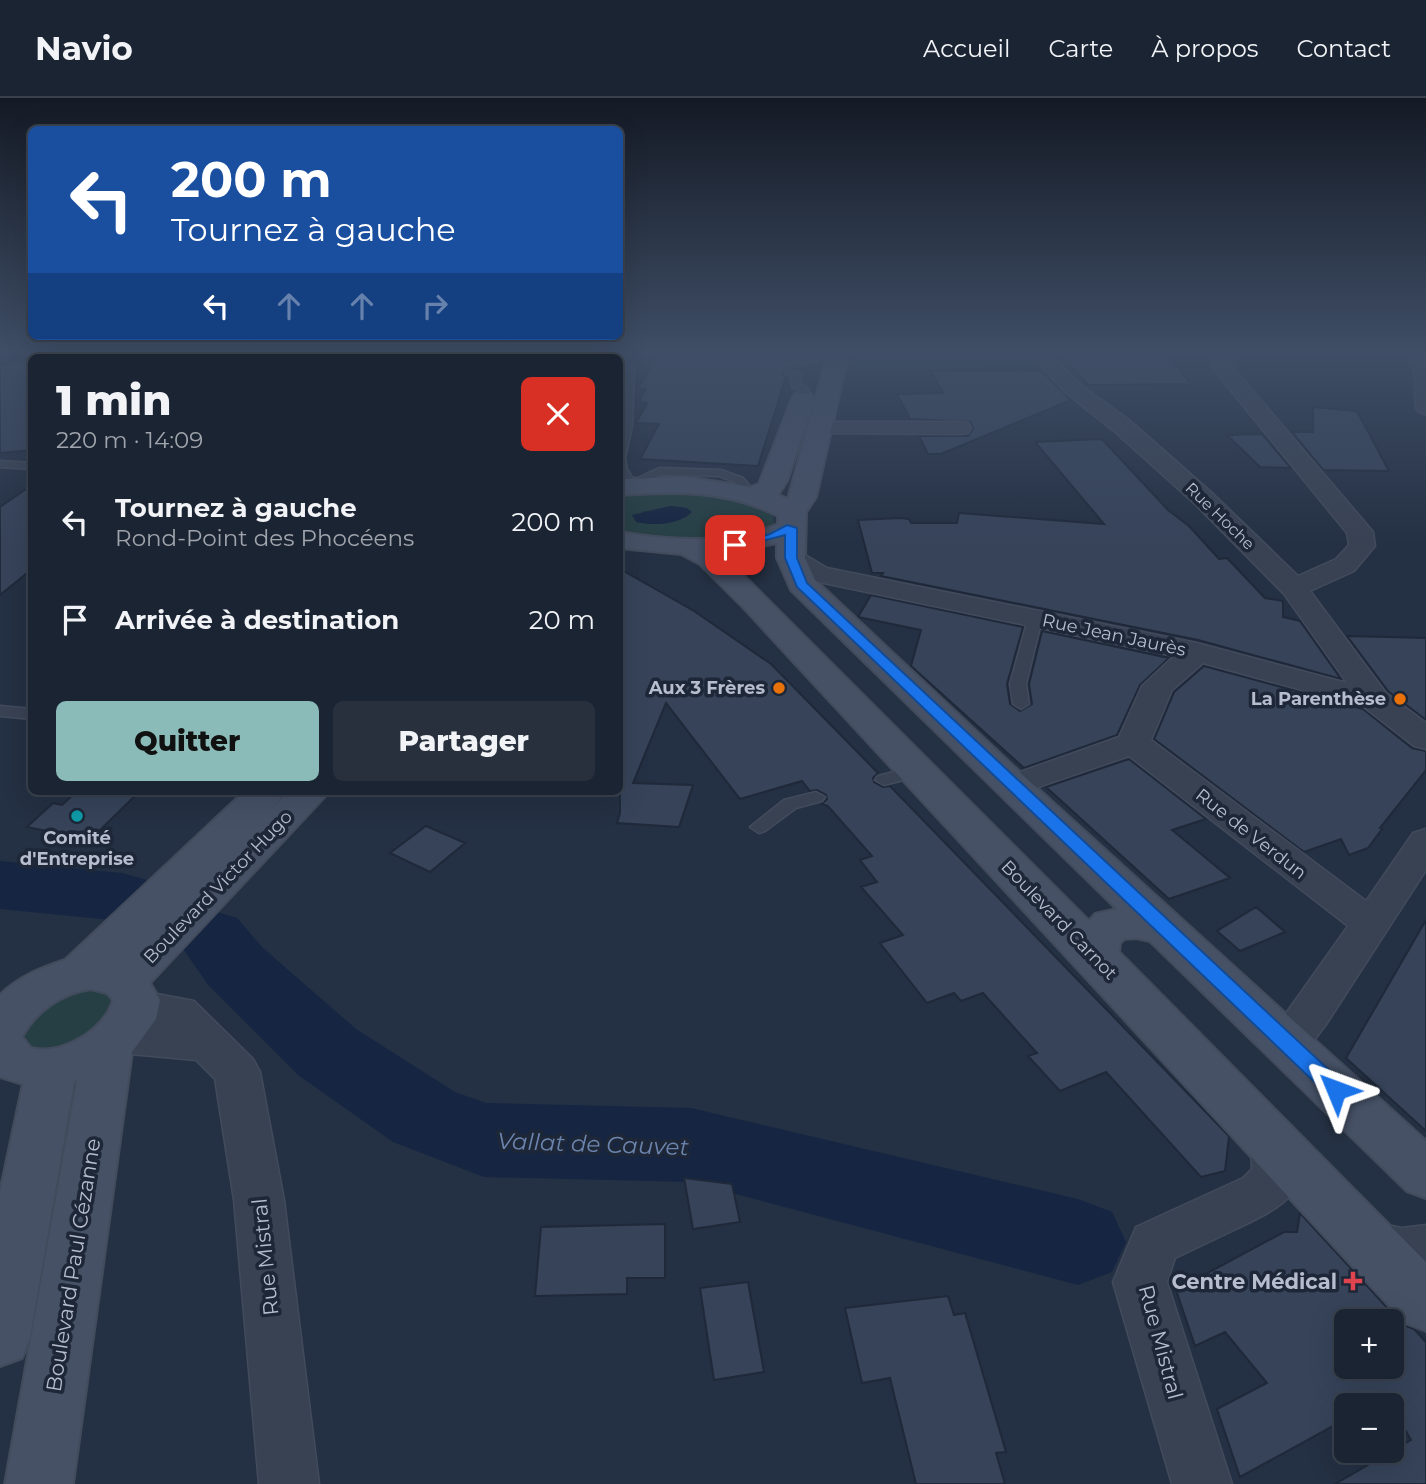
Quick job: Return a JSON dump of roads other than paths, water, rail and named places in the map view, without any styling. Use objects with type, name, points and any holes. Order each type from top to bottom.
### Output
[{"type":"main road","points":[[626,487],[683,486],[768,490],[779,474],[798,415]]},
{"type":"main road","points":[[791,533],[803,497],[822,415]]},
{"type":"main road","points":[[745,488],[777,503],[791,533],[802,584],[1012,786],[1426,1174]]},
{"type":"main road","points":[[623,540],[720,546],[750,543],[791,533]]},
{"type":"main road","name":"Boulevard Carnot","points":[[687,545],[710,558],[900,775],[1096,958],[1426,1303]]},
{"type":"main road","name":"Boulevard Victor Hugo","points":[[0,1034],[4,1021],[39,984],[262,795]]},
{"type":"main road","name":"Boulevard Victor Hugo","points":[[51,1068],[81,1060],[122,1017],[308,795]]},
{"type":"main road","points":[[1096,958],[1098,939],[1111,925],[1136,923],[1166,930]]},
{"type":"main road","points":[[39,984],[112,976],[122,1017]]},
{"type":"main road","name":"Boulevard Paul Cézanne","points":[[39,1484],[122,1017]]},
{"type":"main road","points":[[0,1044],[2,1052],[13,1062],[30,1068],[51,1068],[0,1337]]},
{"type":"street","name":"Rue Hoche","points":[[1107,415],[1204,499],[1294,588],[1375,701]]},
{"type":"street","points":[[1262,415],[1360,532],[1362,546],[1346,565],[1294,588]]},
{"type":"street","points":[[818,428],[960,428]]},
{"type":"street","name":"Rue Jean Jaurès","points":[[791,533],[819,574],[1197,652],[1375,701],[1426,738]]},
{"type":"street","points":[[1012,786],[1133,743],[1158,686],[1197,652]]},
{"type":"street","name":"Rue de Verdun","points":[[1133,743],[1338,901],[1370,922]]},
{"type":"street","points":[[1287,1043],[1312,1012],[1426,841]]},
{"type":"street","name":"Rue Mistral","points":[[122,1017],[208,1044],[237,1072],[259,1200],[289,1484]]},
{"type":"street","name":"Rue Mistral","points":[[1202,1484],[1140,1282],[1154,1243],[1261,1193],[1277,1177],[1275,1147]]},
{"type":"street","points":[[1368,1244],[1402,1251],[1426,1248]]},
{"type":"lane","points":[[623,444],[627,415]]},
{"type":"lane","points":[[0,464],[28,466]]},
{"type":"lane","points":[[745,488],[746,466]]},
{"type":"lane","points":[[1021,704],[1017,684],[1035,619]]},
{"type":"lane","points":[[0,711],[28,714]]},
{"type":"lane","points":[[759,827],[790,804],[816,797]]},
{"type":"water","points":[[671,506],[687,508],[692,512],[680,520],[658,524],[636,522],[632,515]]},
{"type":"waterway","name":"Vallat de Cauvet","points":[[0,885],[122,897]]},
{"type":"waterway","name":"Vallat de Cauvet","points":[[211,936],[236,967],[327,1052],[424,1117],[484,1140],[691,1145],[1078,1242]]},
{"type":"place","name":"Aux 3 Frères","points":[[779,688]]},
{"type":"place","name":"La Parenthèse","points":[[1400,699]]},
{"type":"place","name":"Comité d'Entreprise","points":[[77,816]]},
{"type":"place","name":"Centre Médical","points":[[1353,1281]]}]
